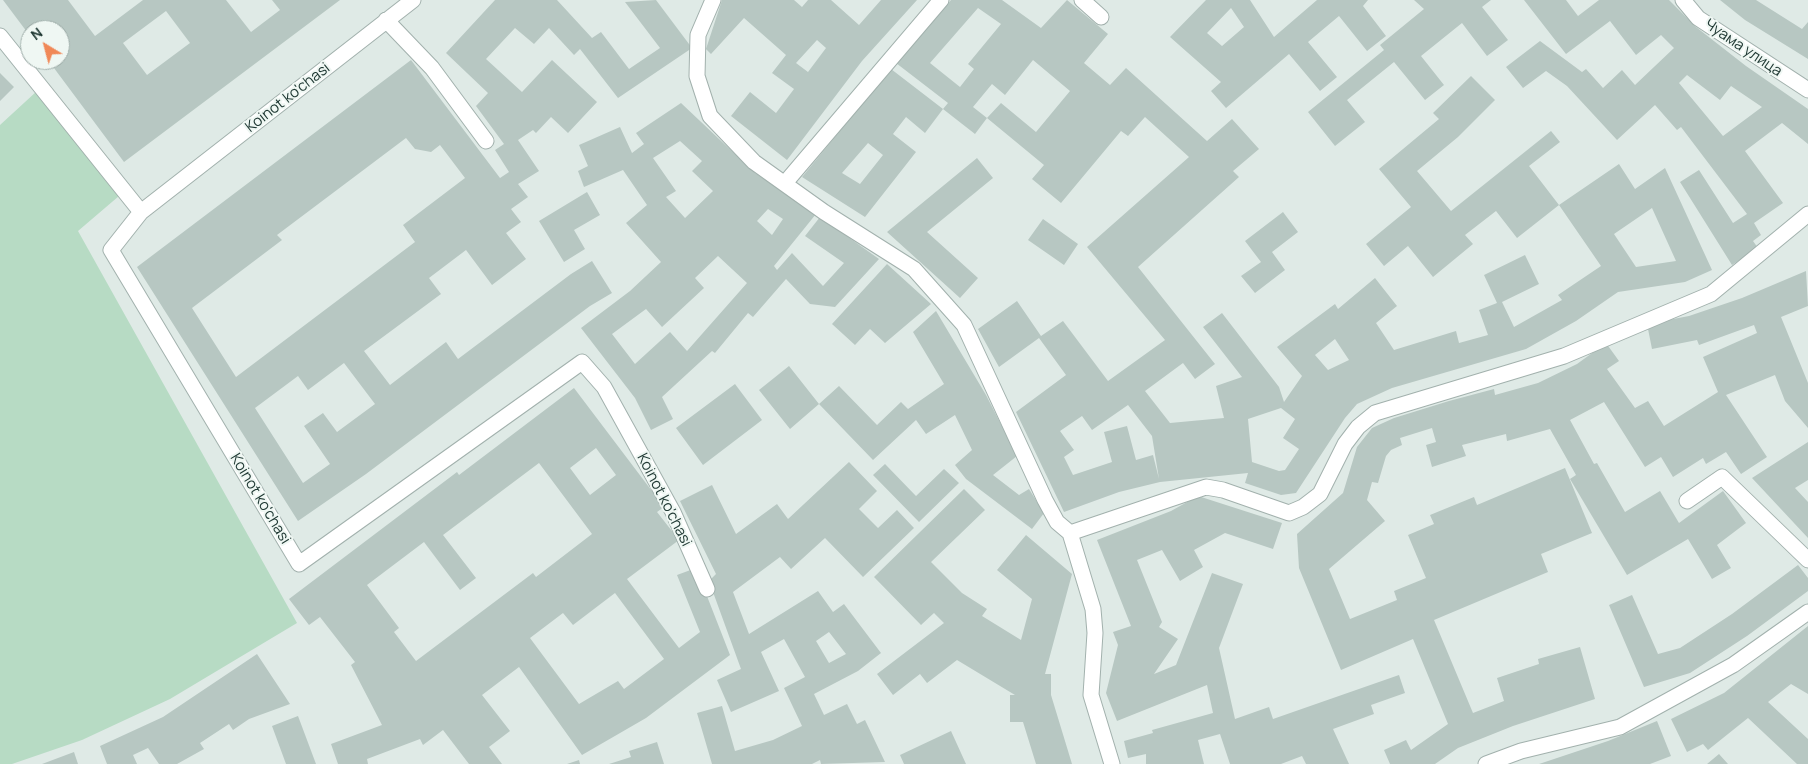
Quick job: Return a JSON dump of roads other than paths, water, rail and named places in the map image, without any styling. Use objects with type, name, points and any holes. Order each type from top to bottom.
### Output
[{"type":"street","name":"Koinot ko'chasi","points":[[413,0],[142,212],[111,250],[299,564],[582,362],[604,388],[673,512],[707,588]]},
{"type":"street","points":[[713,0],[698,35],[697,76],[710,116],[754,162],[824,212],[914,269],[964,325],[1045,500],[1057,522],[1070,533],[1093,609],[1095,633],[1092,694],[1112,764]]},
{"type":"street","points":[[785,183],[941,0]]},
{"type":"street","points":[[1082,0],[1101,17]]},
{"type":"street","name":"Чуама улица","points":[[1683,0],[1698,18],[1808,90]]},
{"type":"street","points":[[386,20],[432,68],[486,141]]},
{"type":"street","points":[[0,36],[142,212]]},
{"type":"street","points":[[1070,533],[1206,487],[1223,490],[1290,513],[1304,507],[1320,494],[1345,444],[1354,432],[1376,413],[1564,356],[1710,294],[1808,214]]},
{"type":"street","points":[[1687,501],[1722,477],[1808,560]]},
{"type":"street","points":[[1486,764],[1521,751],[1620,727],[1733,665],[1808,612]]}]
